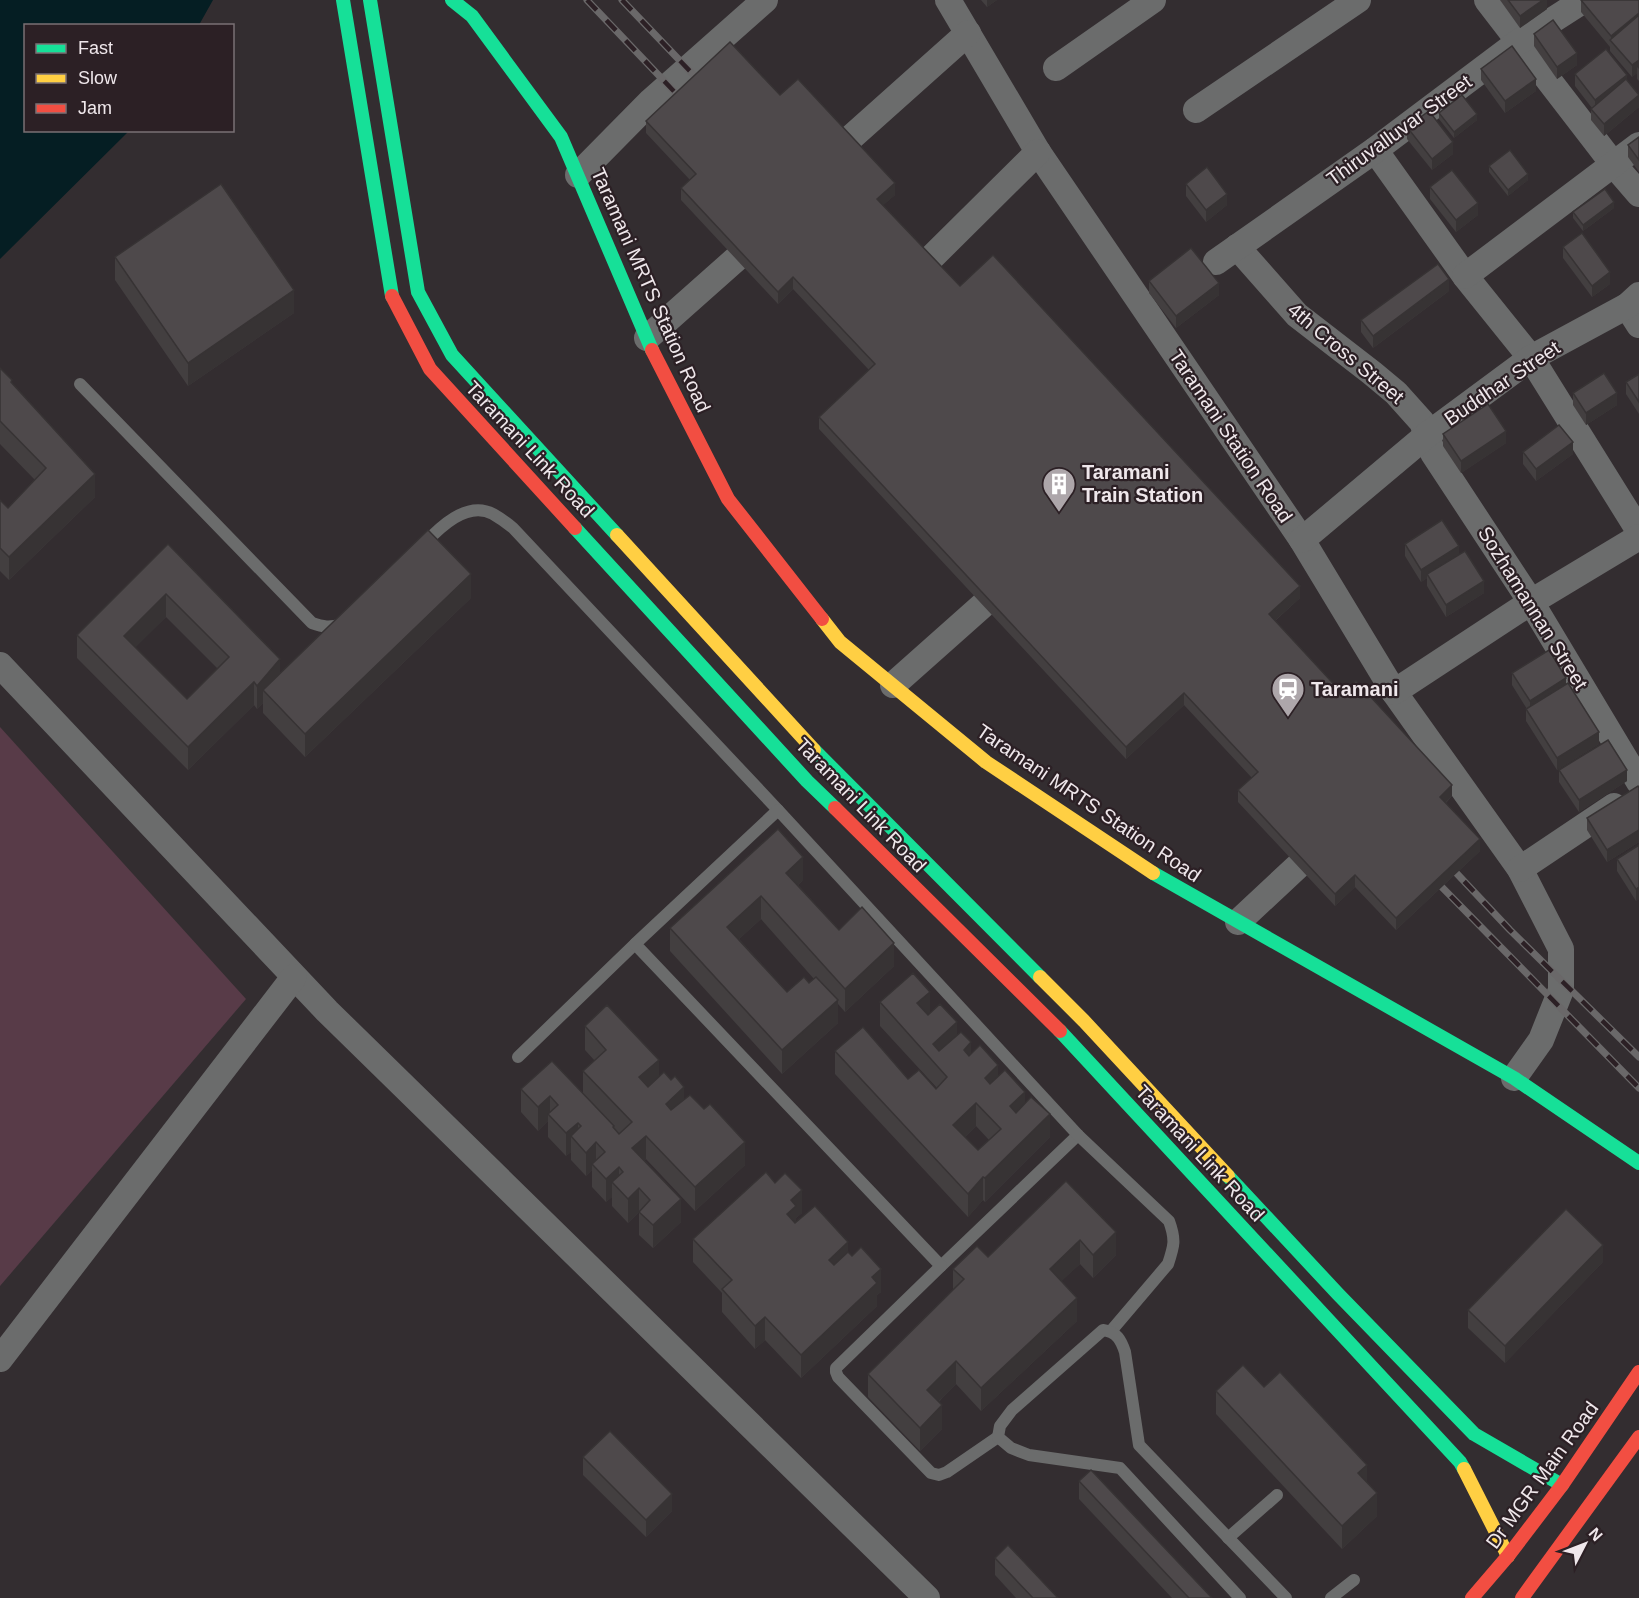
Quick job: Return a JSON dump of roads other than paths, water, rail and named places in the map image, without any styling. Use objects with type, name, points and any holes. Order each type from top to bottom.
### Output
[{"type":"street","name":"Taramani Link Road","points":[[343,0],[392,296],[430,369],[807,780],[1067,1038],[1460,1462],[1508,1556]]},
{"type":"street","name":"Taramani Link Road","points":[[370,0],[418,292],[452,356],[825,762],[1084,1021],[1338,1294],[1474,1434],[1562,1485]]},
{"type":"street","name":"Taramani MRTS Station Road","points":[[452,0],[472,16],[561,137],[647,338],[728,498],[840,642],[986,762],[1153,873],[1514,1078],[1639,1163]]},
{"type":"street","points":[[578,175],[651,101],[765,0]]},
{"type":"street","name":"Taramani Station Road","points":[[948,0],[1038,152],[1302,540],[1394,692],[1520,869],[1561,949],[1561,990],[1541,1040],[1514,1078]]},
{"type":"street","points":[[1056,68],[1153,0]]},
{"type":"street","points":[[1196,110],[1358,0]]},
{"type":"street","points":[[1487,0],[1639,194]]},
{"type":"street","name":"Thiruvalluvar Street","points":[[1216,262],[1375,150],[1520,42],[1584,0]]},
{"type":"street","points":[[846,142],[968,33]]},
{"type":"street","points":[[1466,276],[1639,145]]},
{"type":"street","points":[[1375,150],[1466,276],[1531,358],[1639,531]]},
{"type":"street","points":[[926,263],[1038,152]]},
{"type":"street","name":"4th Cross Street","points":[[1237,247],[1297,315],[1396,393],[1422,422],[1427,435]]},
{"type":"street","points":[[647,338],[736,259]]},
{"type":"street","name":"Buddhar Street","points":[[1302,540],[1427,435],[1531,358],[1635,309]]},
{"type":"street","name":"Sozhamannan Street","points":[[1427,435],[1433,453],[1531,602],[1638,777]]},
{"type":"street","points":[[1394,692],[1531,602],[1639,537]]},
{"type":"street","points":[[893,685],[983,605]]},
{"type":"street","points":[[0,665],[294,977],[927,1598]]},
{"type":"street","points":[[1520,869],[1638,777]]},
{"type":"street","points":[[1238,922],[1298,866]]},
{"type":"street","points":[[0,1359],[294,977]]},
{"type":"street","name":"Dr MGR Main Road","points":[[1472,1598],[1508,1556],[1562,1485],[1639,1372]]},
{"type":"street","points":[[1522,1598],[1639,1437]]},
{"type":"lane","points":[[80,384],[312,623],[334,627],[344,624],[353,617]]},
{"type":"lane","points":[[415,554],[438,530],[458,516],[476,510],[491,513],[513,528],[778,810],[1078,1135],[1169,1221],[1174,1236],[1168,1264],[1111,1331]]},
{"type":"lane","points":[[518,1058],[634,944],[778,810]]},
{"type":"lane","points":[[634,944],[941,1266]]},
{"type":"lane","points":[[1078,1135],[836,1368],[838,1377],[931,1473],[939,1475],[947,1472],[998,1437],[1000,1426],[1012,1410],[1103,1330],[1111,1331],[1121,1340],[1125,1352],[1139,1445],[1286,1598]]},
{"type":"lane","points":[[998,1437],[1011,1449],[1029,1455],[1120,1468],[1240,1598]]},
{"type":"lane","points":[[1228,1538],[1277,1495]]},
{"type":"lane","points":[[1331,1598],[1354,1580]]},
{"type":"water","points":[[0,0],[213,0],[200,24],[24,24],[24,132],[128,132],[0,259]]},
{"type":"railway","points":[[587,0],[687,105]]},
{"type":"railway","points":[[622,0],[707,89]]},
{"type":"railway","points":[[1445,861],[1510,930],[1639,1057]]},
{"type":"railway","points":[[1431,876],[1639,1088]]},
{"type":"place","name":"Taramani Train Station","points":[[1059,513]]},
{"type":"place","name":"Taramani","points":[[1288,718]]}]
